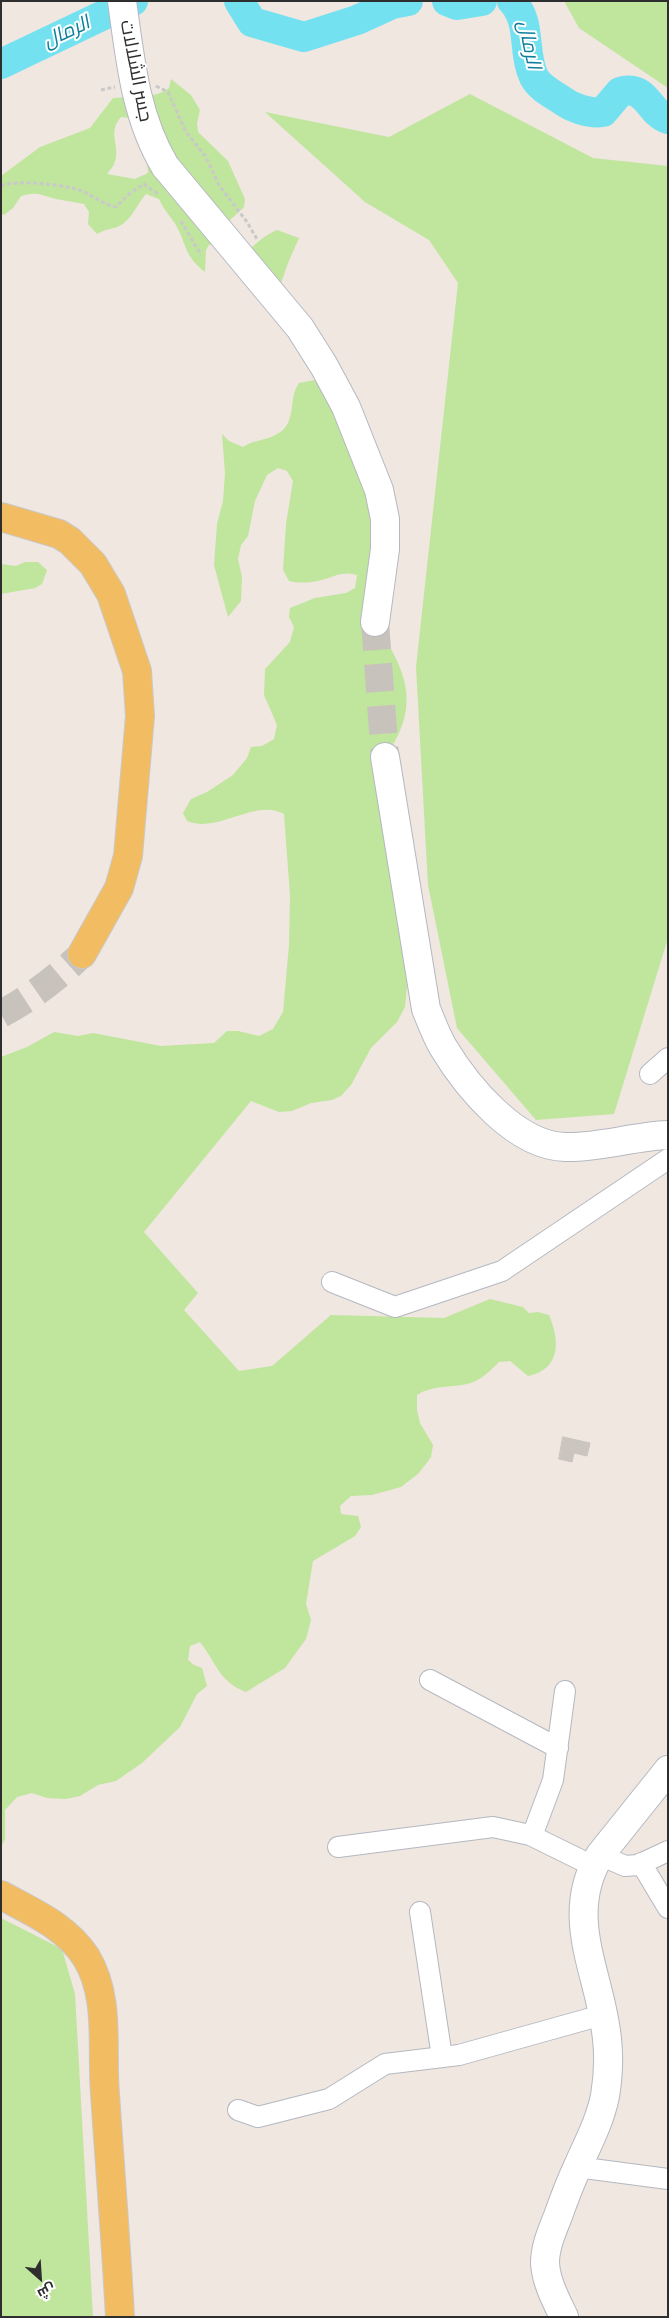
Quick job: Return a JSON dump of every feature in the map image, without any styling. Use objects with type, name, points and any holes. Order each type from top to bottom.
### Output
[{"type":"main road","name":"جسر الشلالات","points":[[122,1],[134,81],[142,116],[155,149],[165,166],[300,328],[346,407],[376,482],[385,519],[384,549],[375,622]]},
{"type":"main road","points":[[1,517],[59,534],[76,546],[93,564],[115,604],[137,671],[140,716],[128,856],[119,888],[82,954]]},
{"type":"main road","points":[[386,757],[426,1008],[443,1047],[467,1080],[512,1127],[530,1139],[547,1145],[583,1146],[668,1134]]},
{"type":"main road","points":[[564,2317],[550,2288],[545,2263],[549,2238],[577,2167],[597,2124],[605,2096],[607,2038],[589,1961],[583,1921],[585,1891],[597,1860],[668,1770]]},
{"type":"main road","points":[[1,1896],[59,1927],[85,1956],[99,1989],[104,2017],[104,2080],[120,2317]]},
{"type":"street","points":[[650,1074],[668,1058]]},
{"type":"street","points":[[332,1282],[395,1307],[502,1271],[668,1158]]},
{"type":"street","points":[[430,1680],[558,1748]]},
{"type":"street","points":[[532,1836],[553,1780],[565,1691]]},
{"type":"street","points":[[338,1847],[433,1833],[493,1827],[532,1836],[597,1860],[625,1866],[641,1863],[668,1851]]},
{"type":"street","points":[[641,1863],[668,1908]]},
{"type":"street","points":[[420,1912],[442,2057]]},
{"type":"street","points":[[238,2110],[258,2116],[329,2099],[386,2064],[459,2055],[602,2015]]},
{"type":"street","points":[[577,2167],[668,2179]]},
{"type":"path","points":[[150,84],[168,92],[186,132],[206,157],[219,184],[247,222],[259,244]]},
{"type":"path","points":[[101,90],[116,86]]},
{"type":"path","points":[[1,186],[8,182],[23,182],[79,189],[93,195],[105,205],[116,207],[128,194],[144,184],[161,197]]},
{"type":"path","points":[[178,216],[200,255]]},
{"type":"green space","points":[[564,1],[668,1],[668,88],[579,28]]},
{"type":"green space","points":[[171,79],[191,95],[200,110],[197,123],[198,132],[228,161],[245,199],[244,207],[228,222],[214,243],[209,245],[206,250],[205,272],[192,259],[178,229],[159,199],[146,194],[126,222],[97,234],[88,224],[89,212],[84,204],[39,194],[21,196],[13,208],[4,215],[1,213],[1,176],[40,147],[90,128],[113,98],[149,96],[169,88]],"holes":[[[121,117],[130,118],[147,157],[148,173],[135,179],[107,174],[116,158],[114,135],[117,123]]]},
{"type":"green space","points":[[470,94],[593,158],[668,166],[668,938],[614,1114],[536,1120],[457,1028],[428,885],[416,667],[458,283],[429,240],[365,202],[265,112],[389,137]]},
{"type":"green space","points":[[277,230],[299,238],[278,292],[246,254],[260,240]]},
{"type":"green space","points":[[320,379],[363,487],[372,525],[375,619],[399,665],[404,680],[406,708],[403,722],[398,735],[380,764],[408,976],[405,1007],[397,1022],[371,1048],[351,1085],[341,1096],[332,1100],[311,1103],[292,1111],[279,1112],[251,1101],[144,1232],[198,1293],[184,1310],[239,1371],[272,1366],[331,1315],[444,1318],[490,1299],[523,1307],[529,1313],[538,1312],[549,1315],[555,1335],[555,1353],[547,1367],[528,1376],[510,1361],[499,1362],[476,1381],[435,1388],[417,1395],[417,1410],[420,1423],[433,1445],[431,1457],[419,1473],[401,1487],[372,1495],[351,1496],[340,1506],[341,1514],[358,1516],[361,1527],[355,1536],[313,1561],[306,1604],[311,1620],[306,1639],[285,1668],[246,1692],[237,1688],[224,1677],[200,1642],[190,1646],[188,1660],[202,1668],[207,1686],[197,1694],[180,1727],[142,1763],[116,1781],[98,1785],[80,1796],[66,1799],[47,1798],[32,1793],[17,1797],[5,1810],[5,1840],[1,1846],[1,1057],[27,1047],[54,1032],[78,1036],[93,1033],[161,1046],[214,1043],[227,1031],[238,1031],[259,1036],[273,1029],[283,1012],[289,945],[290,895],[284,814],[273,810],[261,810],[211,823],[199,824],[187,821],[183,813],[191,799],[207,792],[233,775],[247,758],[251,747],[262,746],[274,739],[277,725],[264,695],[265,669],[290,642],[294,627],[289,617],[290,608],[315,598],[346,593],[355,588],[357,575],[347,573],[310,582],[289,581],[283,570],[286,524],[293,481],[287,471],[278,468],[267,475],[255,501],[248,536],[241,545],[238,559],[242,577],[241,601],[228,617],[214,565],[217,524],[223,501],[225,473],[222,434],[229,441],[243,447],[274,436],[285,428],[288,423],[299,383]]},
{"type":"green space","points":[[25,562],[38,562],[47,570],[42,584],[35,588],[1,594],[1,564],[16,566]]},
{"type":"green space","points":[[1,1918],[62,1949],[75,1994],[93,2317],[1,2317]]},
{"type":"building","points":[[563,1437],[590,1443],[587,1456],[574,1453],[572,1462],[559,1459]]},
{"type":"waterway","name":"الرمال","points":[[1,64],[133,1]]},
{"type":"waterway","name":"الرمال","points":[[239,1],[252,22],[304,37],[357,20],[392,4],[408,1]]},
{"type":"waterway","name":"الرمال","points":[[447,1],[457,5],[482,1]]},
{"type":"waterway","name":"الرمال","points":[[512,1],[518,9],[525,28],[530,67],[534,77],[546,90],[575,108],[598,112],[603,112],[620,92],[633,91],[643,96],[658,113],[668,119]]},
{"type":"tunnel","points":[[375,622],[385,757]]},
{"type":"tunnel","points":[[1,1014],[44,987],[82,954]]}]
